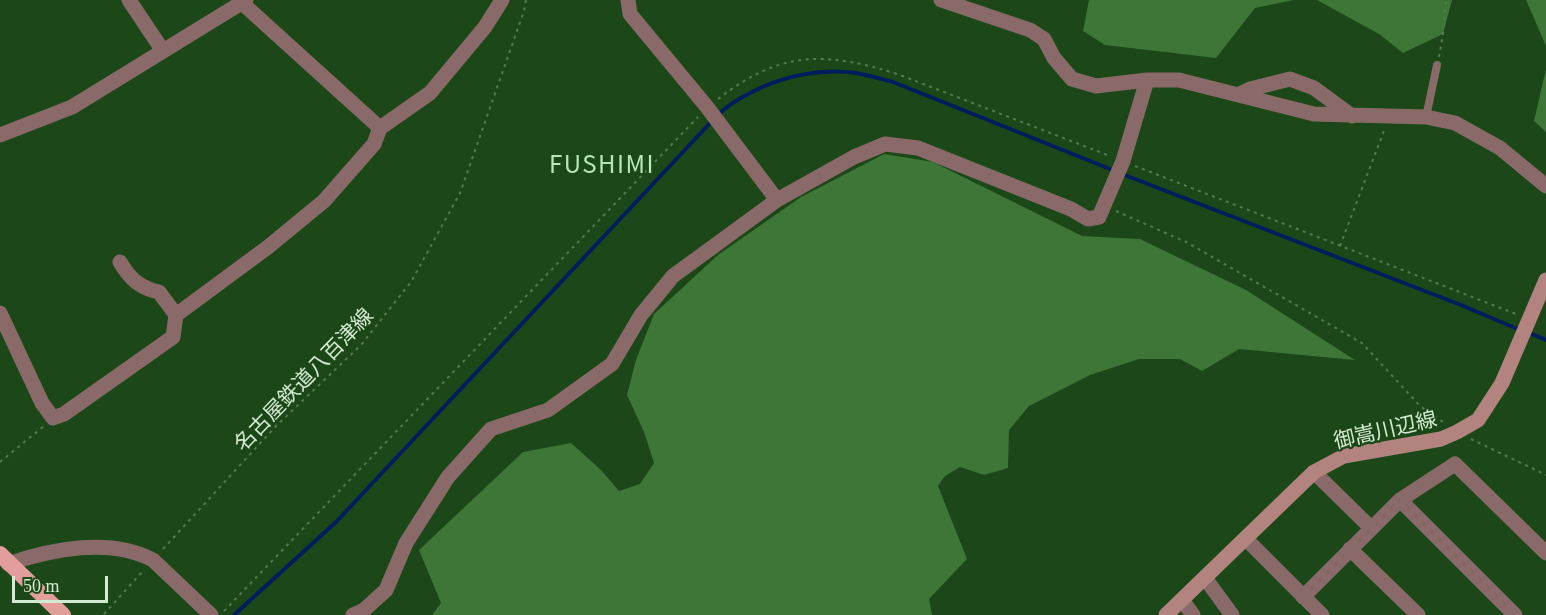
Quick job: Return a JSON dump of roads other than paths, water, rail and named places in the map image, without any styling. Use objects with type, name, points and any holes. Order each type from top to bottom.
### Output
[{"type":"highway","points":[[4,559],[63,615]]},
{"type":"main road","name":"御嵩川辺線","points":[[1166,615],[1314,472],[1344,456],[1441,439],[1478,420],[1502,383],[1546,280]]},
{"type":"street","points":[[129,0],[163,51]]},
{"type":"street","points":[[176,315],[268,248],[324,201],[374,144],[380,128],[430,93],[485,27],[502,0]]},
{"type":"street","points":[[627,0],[630,14],[707,107],[777,200]]},
{"type":"street","points":[[941,0],[1030,30],[1044,39],[1053,58],[1072,79],[1096,87],[1147,80],[1179,80],[1314,114],[1352,117],[1426,117],[1455,123],[1500,148],[1546,186]]},
{"type":"street","points":[[0,135],[72,107],[244,1],[380,128]]},
{"type":"street","points":[[1238,95],[1250,89],[1290,79],[1314,88],[1352,117]]},
{"type":"street","points":[[353,615],[364,610],[386,590],[406,543],[448,477],[491,429],[548,410],[612,364],[641,315],[673,276],[777,200],[854,157],[885,144],[918,148],[1071,209],[1088,219],[1099,217],[1123,161],[1147,80]]},
{"type":"street","points":[[0,313],[42,403],[53,418],[64,414],[173,337],[176,315],[159,292],[147,289],[128,276],[120,262]]},
{"type":"street","points":[[1303,597],[1400,500],[1455,464],[1546,553]]},
{"type":"street","points":[[1314,472],[1371,528]]},
{"type":"street","points":[[1400,500],[1515,615]]},
{"type":"street","points":[[1246,539],[1322,615]]},
{"type":"street","points":[[4,559],[61,550],[93,548],[118,549],[142,554],[153,560],[211,615]]},
{"type":"street","points":[[1350,549],[1418,615]]},
{"type":"street","points":[[1205,578],[1232,615]]},
{"type":"street","points":[[1182,600],[1193,615]]},
{"type":"lane","points":[[1426,117],[1437,65]]},
{"type":"waterway","points":[[717,116],[738,100],[776,82],[815,73],[856,73],[893,82],[1115,171]]},
{"type":"waterway","points":[[234,615],[336,522],[712,121]]},
{"type":"waterway","points":[[1122,174],[1520,330]]},
{"type":"waterway","points":[[1527,332],[1546,340]]},
{"type":"district","name":"FUSHIMI","points":[[602,164]]}]
